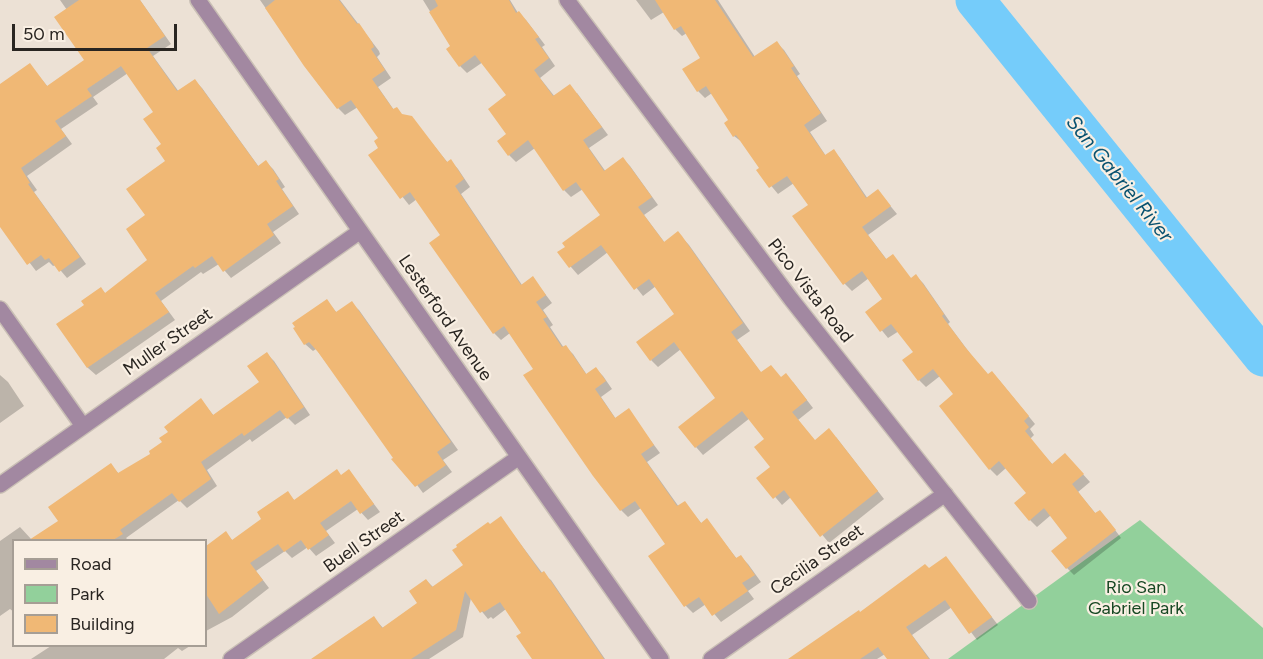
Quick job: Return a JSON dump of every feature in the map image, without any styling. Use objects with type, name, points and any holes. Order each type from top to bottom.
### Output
[{"type":"street","name":"Lesterford Avenue","points":[[198,0],[661,659]]},
{"type":"street","name":"Pico Vista Road","points":[[567,0],[784,290],[1029,602]]},
{"type":"street","name":"Muller Street","points":[[0,485],[359,232]]},
{"type":"street","points":[[0,309],[83,426]]},
{"type":"street","name":"Buell Street","points":[[231,659],[519,457]]},
{"type":"street","name":"Cecilia Street","points":[[711,659],[945,494]]},
{"type":"green space","name":"Rio San Gabriel Park","points":[[1140,520],[1263,628],[1263,659],[948,659]]},
{"type":"building","points":[[79,0],[140,0],[165,36],[147,48],[177,91],[195,79],[258,166],[266,160],[279,179],[276,181],[293,206],[267,224],[274,235],[223,272],[212,256],[195,268],[193,266],[155,293],[169,312],[87,368],[56,324],[84,305],[81,301],[101,287],[105,293],[147,260],[126,229],[145,215],[126,189],[165,161],[156,148],[161,144],[143,119],[153,112],[121,66],[87,89],[92,96],[55,121],[66,136],[21,168],[30,183],[28,184],[80,257],[59,272],[49,258],[45,260],[41,255],[27,265],[0,227],[0,84],[30,63],[47,86],[84,60],[54,17]]},
{"type":"building","points":[[275,0],[339,0],[357,24],[359,23],[372,42],[374,47],[371,49],[385,70],[372,79],[393,109],[397,107],[402,114],[412,116],[447,162],[451,159],[464,179],[455,186],[521,285],[533,276],[546,295],[536,302],[547,317],[543,319],[562,347],[566,345],[586,374],[596,367],[606,381],[595,389],[615,418],[629,408],[654,445],[641,454],[677,506],[685,501],[701,523],[707,518],[736,558],[741,555],[755,575],[742,583],[748,591],[712,616],[699,597],[684,607],[648,556],[665,544],[635,501],[620,511],[593,476],[523,375],[533,369],[504,326],[493,334],[429,243],[440,235],[410,192],[400,199],[368,155],[378,148],[374,141],[378,138],[351,100],[337,109],[304,66],[265,8]]},
{"type":"building","points":[[435,0],[509,0],[516,13],[519,11],[539,37],[535,39],[549,58],[534,70],[553,96],[570,84],[602,127],[583,140],[604,171],[623,157],[652,197],[638,207],[664,242],[678,231],[682,236],[743,323],[731,332],[761,372],[771,365],[781,377],[786,373],[807,400],[792,412],[815,440],[829,428],[878,491],[820,537],[784,490],[773,499],[756,478],[770,467],[754,447],[764,439],[742,411],[695,448],[678,427],[715,398],[674,342],[650,361],[636,342],[674,314],[649,279],[634,290],[601,245],[569,268],[557,252],[565,247],[562,243],[600,215],[576,182],[563,191],[528,140],[508,156],[497,141],[506,134],[488,109],[506,95],[475,55],[459,67],[446,49],[450,46],[429,12],[438,6]]},
{"type":"building","points":[[655,0],[715,0],[753,57],[777,41],[794,66],[791,68],[821,113],[804,125],[825,155],[834,149],[866,198],[878,189],[891,206],[862,227],[886,259],[893,254],[911,278],[916,274],[944,314],[942,316],[965,347],[988,374],[992,371],[1029,416],[1024,421],[1029,427],[1025,431],[1052,464],[1065,453],[1084,474],[1072,484],[1095,513],[1100,510],[1116,530],[1066,569],[1051,551],[1067,538],[1044,508],[1029,521],[1014,503],[1026,493],[999,461],[989,470],[939,406],[953,394],[933,369],[918,381],[902,360],[913,352],[891,324],[880,332],[865,312],[882,299],[862,271],[843,285],[792,216],[808,205],[787,176],[769,188],[756,170],[759,168],[736,135],[733,137],[724,123],[728,120],[706,86],[697,92],[682,69],[700,58],[681,26],[674,30]]},
{"type":"building","points":[[327,299],[336,312],[352,301],[451,442],[437,452],[446,465],[415,487],[391,459],[393,458],[318,352],[309,342],[304,345],[293,328],[295,327],[292,323]]},
{"type":"building","points":[[267,352],[304,407],[287,419],[280,410],[244,436],[242,433],[201,462],[211,479],[179,502],[172,493],[120,530],[123,534],[115,539],[31,539],[58,521],[48,507],[111,463],[118,473],[150,454],[149,451],[162,442],[159,438],[168,432],[164,427],[201,398],[213,415],[259,382],[247,366]]},
{"type":"building","points":[[337,469],[341,475],[349,469],[374,504],[360,514],[351,501],[320,523],[329,535],[308,550],[301,540],[284,552],[278,544],[250,563],[263,580],[219,614],[207,596],[207,545],[226,531],[232,540],[261,519],[257,512],[288,491],[294,500]]},
{"type":"building","points":[[501,516],[541,573],[544,571],[604,659],[532,659],[516,636],[521,633],[500,602],[480,613],[465,591],[456,630],[411,659],[311,659],[374,616],[382,628],[417,603],[409,591],[426,579],[432,587],[463,565],[452,550],[488,522],[490,524]]},
{"type":"building","points":[[946,556],[992,617],[969,634],[945,600],[906,627],[929,659],[887,659],[878,647],[860,659],[788,659],[859,610],[860,612],[925,564],[929,568]]},
{"type":"waterway","name":"San Gabriel River","points":[[975,0],[1263,357]]}]
